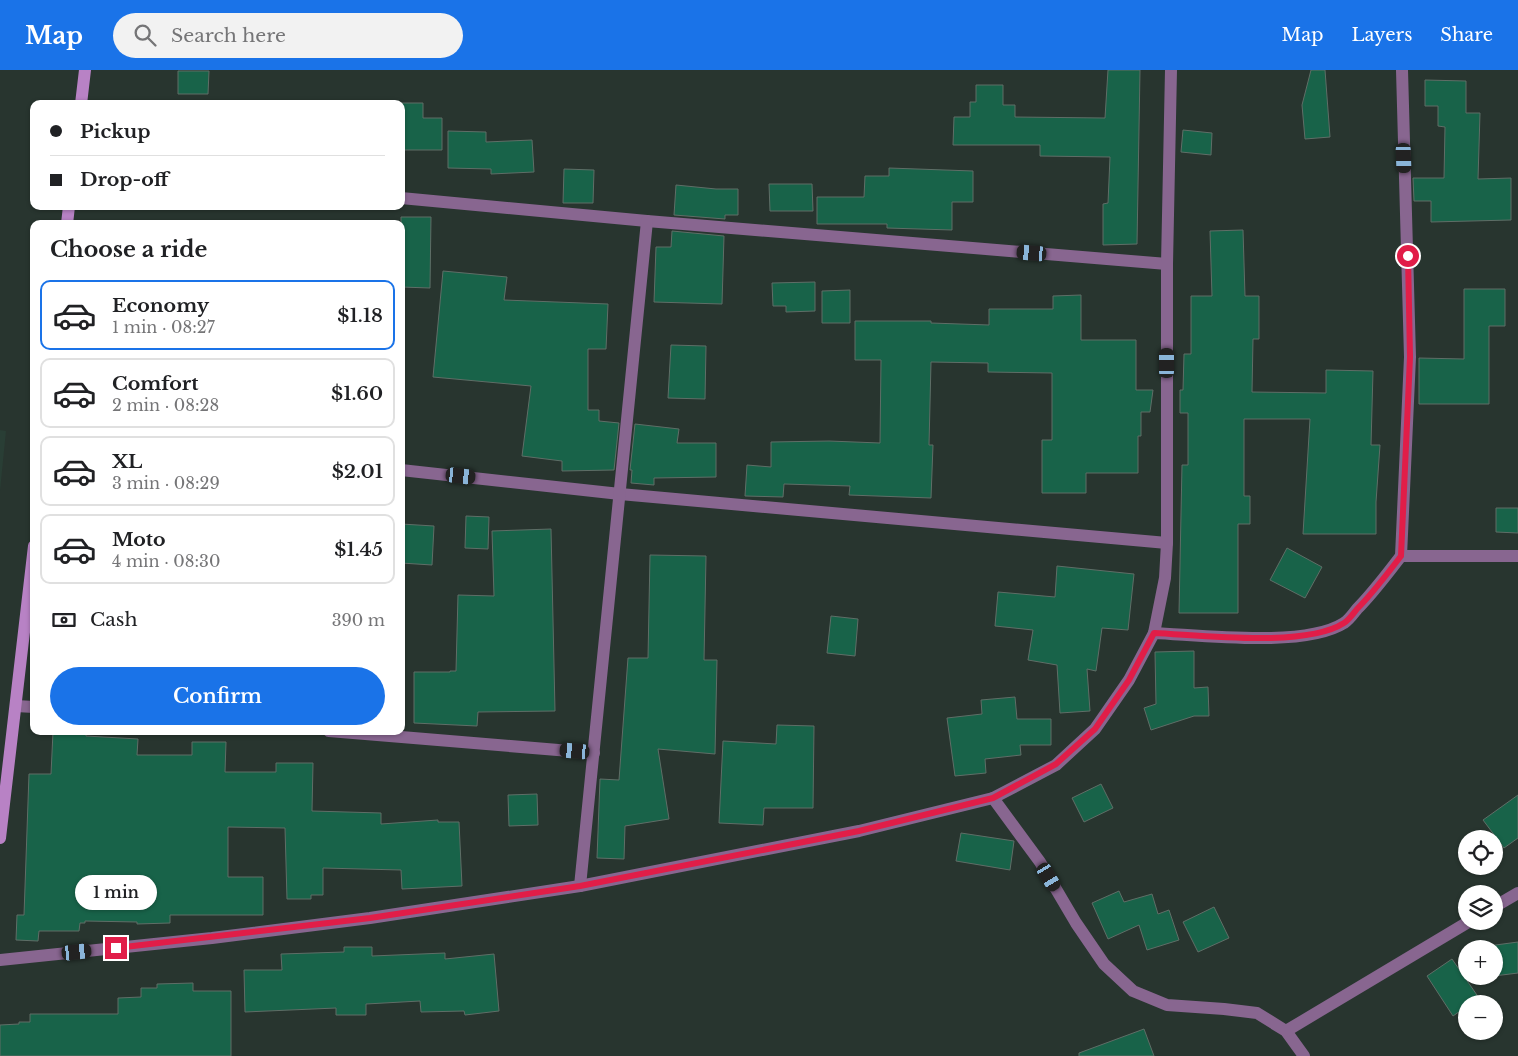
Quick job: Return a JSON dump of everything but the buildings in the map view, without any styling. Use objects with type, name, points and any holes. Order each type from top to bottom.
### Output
[{"type":"main road","points":[[81,100],[85,70]]},
{"type":"main road","points":[[0,838],[30,582]]},
{"type":"street","points":[[0,960],[212,938],[370,918],[580,886],[859,831],[993,798],[1056,764],[1095,729],[1129,680],[1154,633],[1165,578],[1167,542],[1167,264],[1171,70]]},
{"type":"street","points":[[1154,633],[1238,637],[1296,637],[1322,632],[1344,623],[1382,581],[1401,556],[1410,357],[1402,70]]},
{"type":"street","points":[[405,198],[647,221],[1167,264]]},
{"type":"street","points":[[580,886],[647,221]]},
{"type":"street","points":[[405,470],[620,494],[1167,542]]},
{"type":"street","points":[[1401,556],[1518,556]]},
{"type":"street","points":[[16,706],[30,708]]},
{"type":"street","points":[[379,735],[594,752]]},
{"type":"street","points":[[993,798],[1040,862],[1076,923],[1104,964],[1134,991],[1168,1005],[1257,1013],[1286,1031],[1304,1056]]},
{"type":"street","points":[[1503,902],[1518,893]]},
{"type":"street","points":[[1286,1031],[1458,928]]},
{"type":"shaded area","points":[[0,430],[6,431],[0,491]]},
{"type":"route","points":[[116,948],[370,918],[580,886],[859,831],[993,798],[1056,764],[1095,729],[1129,680],[1154,633],[1238,637],[1296,637],[1322,632],[1344,623],[1382,581],[1401,556],[1410,357],[1408,256]]}]
